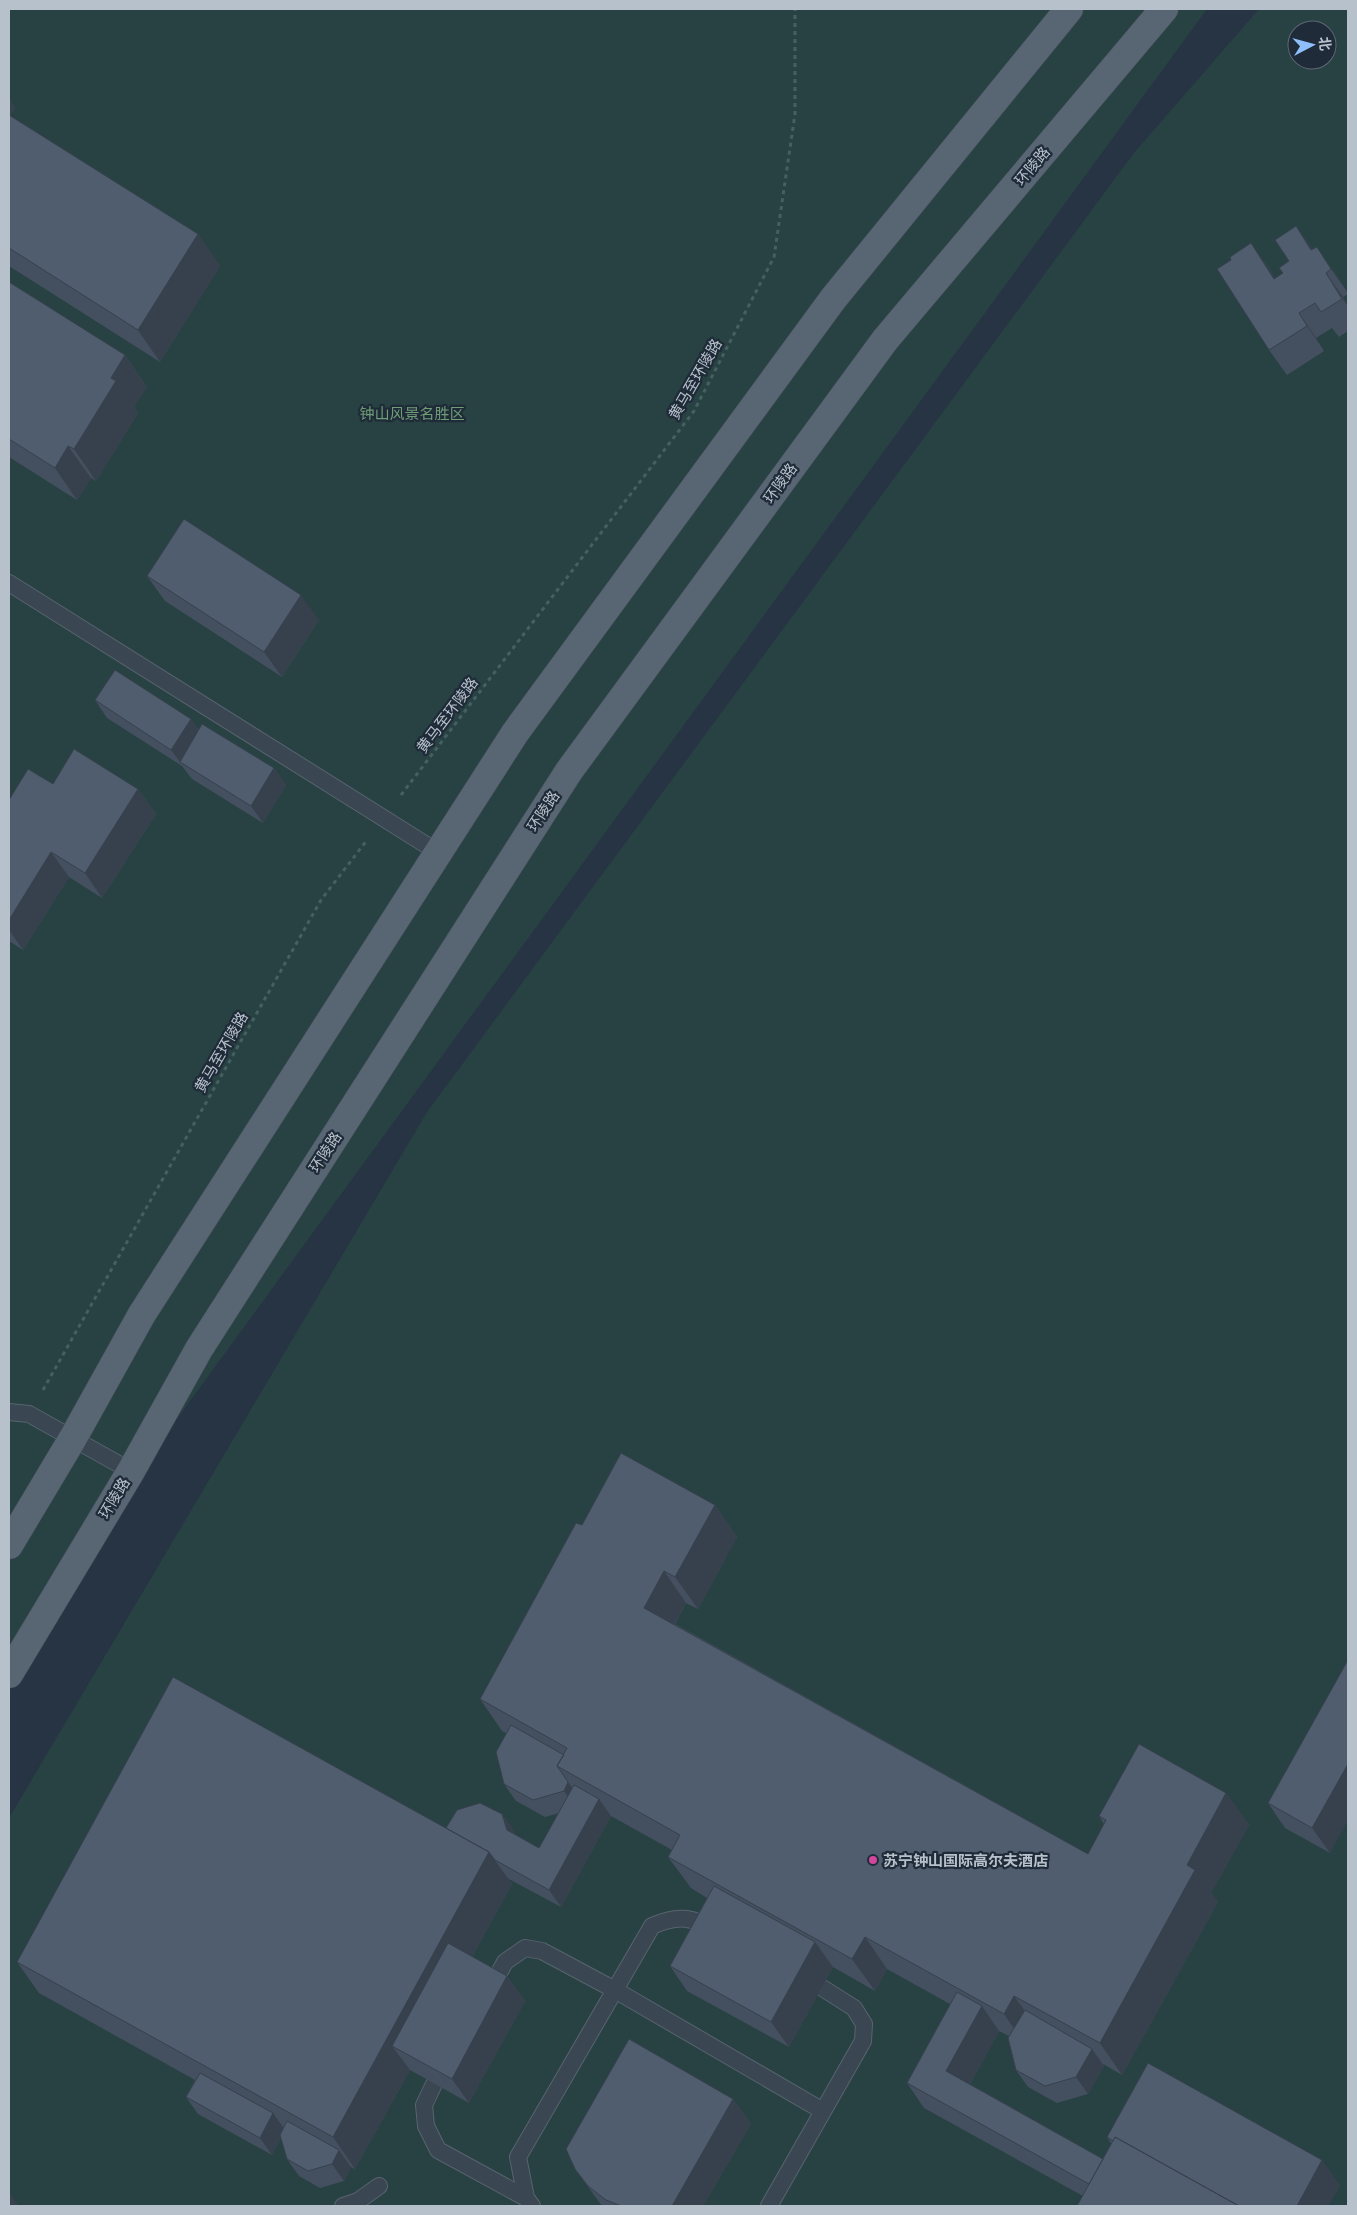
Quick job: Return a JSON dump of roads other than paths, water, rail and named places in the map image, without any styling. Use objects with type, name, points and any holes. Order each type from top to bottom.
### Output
[{"type":"main road","points":[[9,1546],[73,1438],[142,1314],[515,734],[833,299],[1069,9]]},
{"type":"main road","name":"环陵路","points":[[9,1674],[131,1471],[199,1349],[569,771],[885,340],[1164,9]]},
{"type":"lane","points":[[9,583],[438,853]]},
{"type":"lane","points":[[9,1412],[29,1414],[131,1471]]},
{"type":"lane","points":[[529,2202],[518,2156],[652,1926],[669,1918],[690,1918],[718,1928]]},
{"type":"lane","points":[[494,1982],[505,1962],[525,1948],[542,1951],[615,1990],[823,2111]]},
{"type":"lane","points":[[769,2206],[863,2041],[864,2024],[854,2008],[824,1989]]},
{"type":"lane","points":[[434,2084],[424,2105],[426,2126],[438,2150],[529,2202]]},
{"type":"lane","points":[[343,2206],[358,2201],[379,2186]]},
{"type":"place","name":"苏宁钟山国际高尔夫酒店","points":[[873,1860]]},
{"type":"park label","name":"钟山风景名胜区","points":[[412,413]]}]
